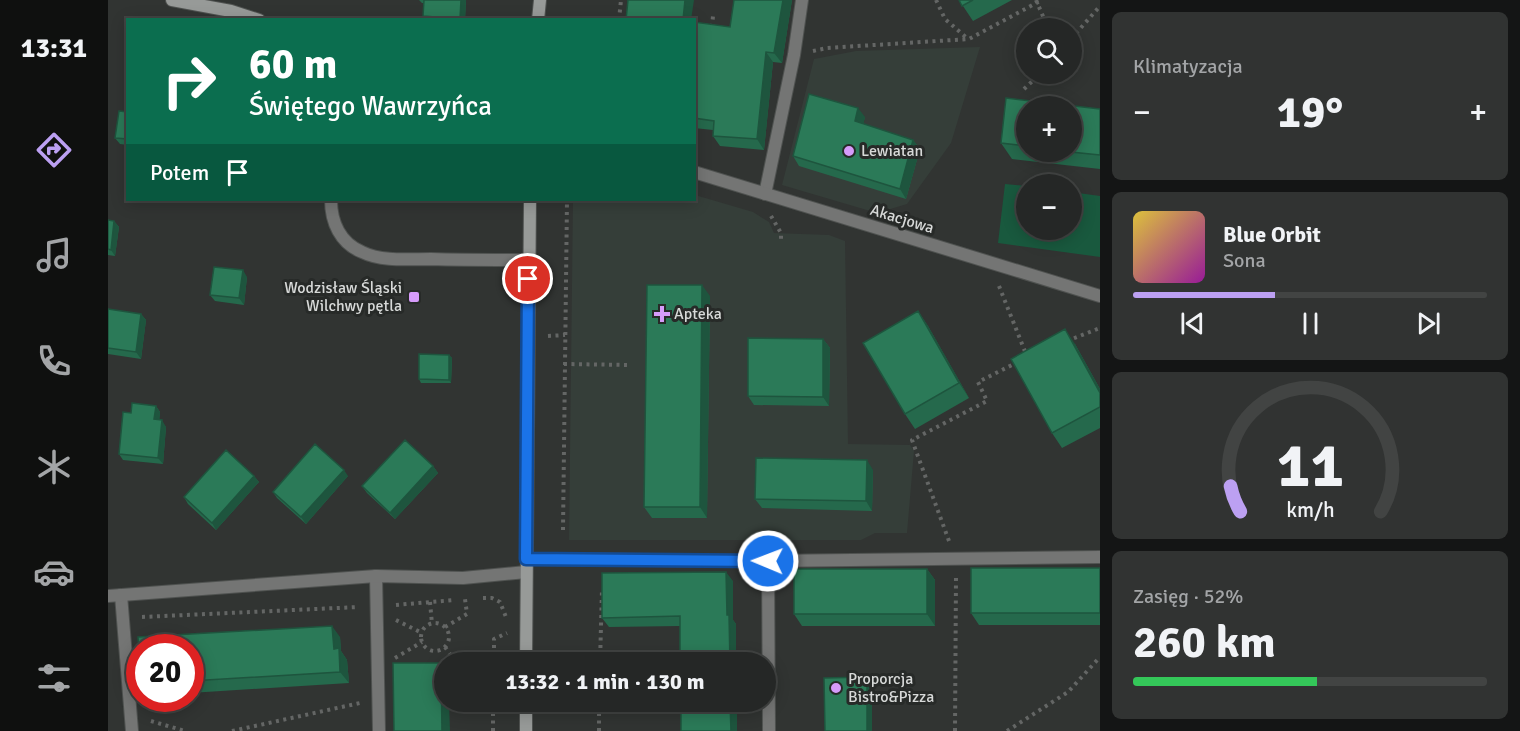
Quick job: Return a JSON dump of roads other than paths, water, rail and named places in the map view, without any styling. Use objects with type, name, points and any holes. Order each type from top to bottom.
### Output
[{"type":"street","points":[[172,0],[231,11],[253,18]]},
{"type":"street","points":[[538,18],[540,0]]},
{"type":"street","points":[[765,194],[794,55],[802,0]]},
{"type":"street","name":"Akacjowa","points":[[696,173],[1100,296]]},
{"type":"street","points":[[331,201],[333,218],[339,232],[348,243],[362,253],[395,259],[528,260]]},
{"type":"street","points":[[526,652],[530,201]]},
{"type":"street","points":[[526,559],[768,561],[1100,557]]},
{"type":"street","points":[[768,561],[769,731]]},
{"type":"street","points":[[132,731],[123,618],[114,595],[376,576],[463,578],[526,572]]},
{"type":"street","points":[[376,576],[382,606],[379,731]]},
{"type":"street","points":[[526,712],[526,731]]},
{"type":"place","name":"Lewiatan","points":[[849,151]]},
{"type":"place","name":"Wodzisław Śląski Wilchwy pętla","points":[[414,297]]},
{"type":"place","name":"Apteka","points":[[662,314]]},
{"type":"place","name":"Proporcja Bistro&Pizza","points":[[836,688]]}]
